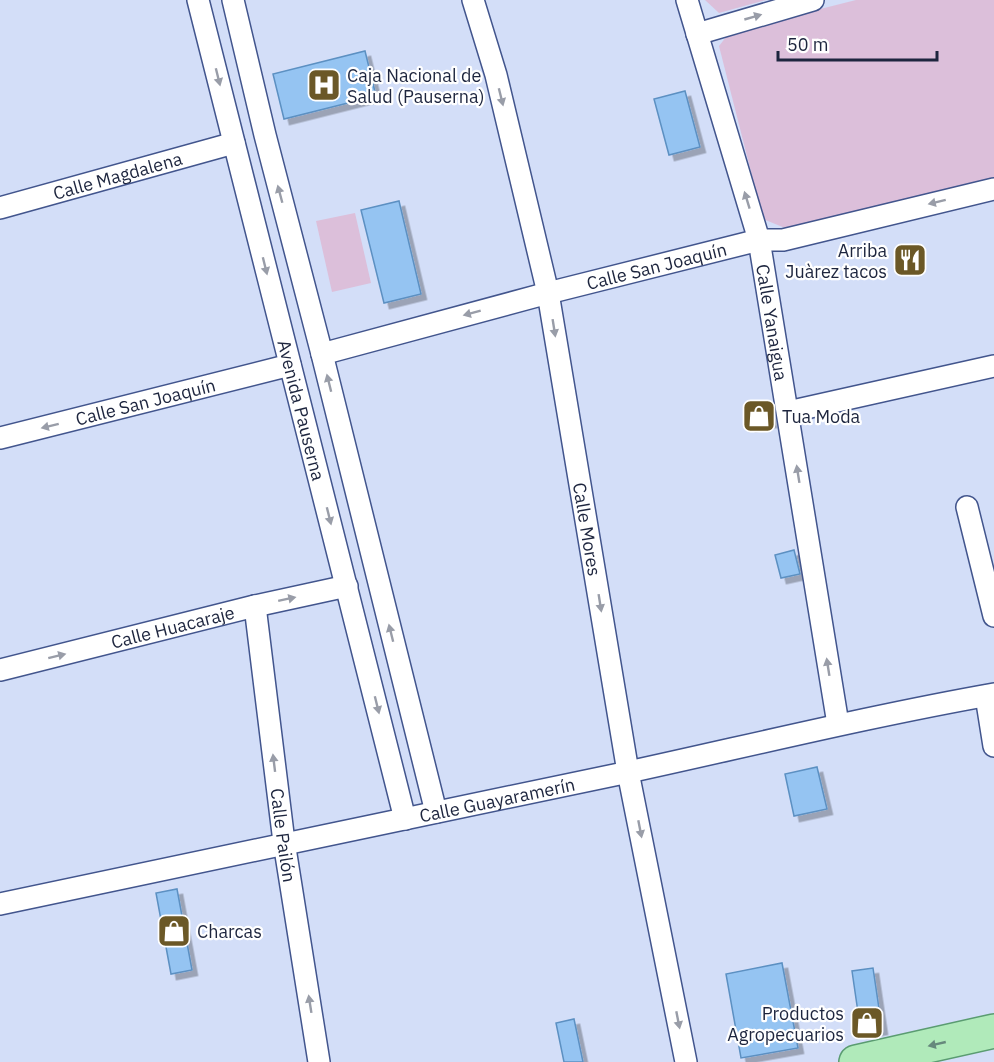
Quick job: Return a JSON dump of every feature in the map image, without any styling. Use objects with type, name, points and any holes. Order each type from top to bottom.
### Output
[{"type":"main road","points":[[856,1062],[994,1031]]},
{"type":"street","name":"Avenida Pauserna","points":[[198,0],[405,819]]},
{"type":"street","name":"Avenida Pauserna","points":[[233,0],[435,812]]},
{"type":"street","name":"Calle Mores","points":[[473,0],[496,75],[548,293],[628,772],[686,1062]]},
{"type":"street","name":"Calle Yanaigua","points":[[687,0],[759,240],[838,724]]},
{"type":"street","points":[[697,34],[813,0]]},
{"type":"street","points":[[207,34],[239,26]]},
{"type":"street","name":"Calle Magdalena","points":[[0,208],[234,143]]},
{"type":"street","name":"Calle San Joaquín","points":[[322,354],[548,293],[759,240],[783,240],[994,189]]},
{"type":"street","name":"Calle San Joaquín","points":[[0,438],[290,365]]},
{"type":"street","points":[[788,412],[994,366]]},
{"type":"street","points":[[307,434],[340,427]]},
{"type":"street","points":[[967,507],[994,616]]},
{"type":"street","name":"Calle Huacaraje","points":[[0,670],[255,606],[347,586]]},
{"type":"street","name":"Calle Pailón","points":[[255,606],[284,842],[319,1062]]},
{"type":"street","points":[[990,695],[994,746]]},
{"type":"street","name":"Calle Guayaramerín","points":[[0,904],[284,842],[628,772],[838,724],[990,695]]},
{"type":"shaded area","points":[[705,0],[766,0],[719,13]]},
{"type":"shaded area","points":[[856,0],[994,0],[994,177],[785,228],[763,219],[719,46],[730,32]]},
{"type":"shaded area","points":[[355,213],[371,283],[332,292],[316,221]]},
{"type":"building","name":"Caja Nacional de Salud (Pauserna)","points":[[365,51],[376,96],[284,119],[273,74]]},
{"type":"building","points":[[685,91],[700,147],[669,155],[654,99]]},
{"type":"building","points":[[399,201],[421,294],[384,303],[361,210]]},
{"type":"building","name":"Tua Moda","points":[[768,406],[771,422],[750,426],[747,410]]},
{"type":"building","points":[[794,550],[800,574],[781,578],[775,555]]},
{"type":"building","points":[[817,767],[827,809],[794,816],[785,774]]},
{"type":"building","name":"Charcas","points":[[177,889],[192,970],[171,974],[156,893]]},
{"type":"building","points":[[782,963],[798,1048],[741,1058],[726,974]]},
{"type":"building","points":[[873,968],[882,1029],[861,1033],[852,971]]},
{"type":"building","points":[[574,1019],[583,1062],[564,1062],[556,1023]]},
{"type":"place","name":"Caja Nacional de Salud (Pauserna)","points":[[324,85]]},
{"type":"place","name":"Arriba Juàrez tacos","points":[[910,260]]},
{"type":"place","name":"Tua Moda","points":[[759,416]]},
{"type":"place","name":"Charcas","points":[[174,931]]},
{"type":"place","name":"Productos Agropecuarios","points":[[867,1023]]}]
